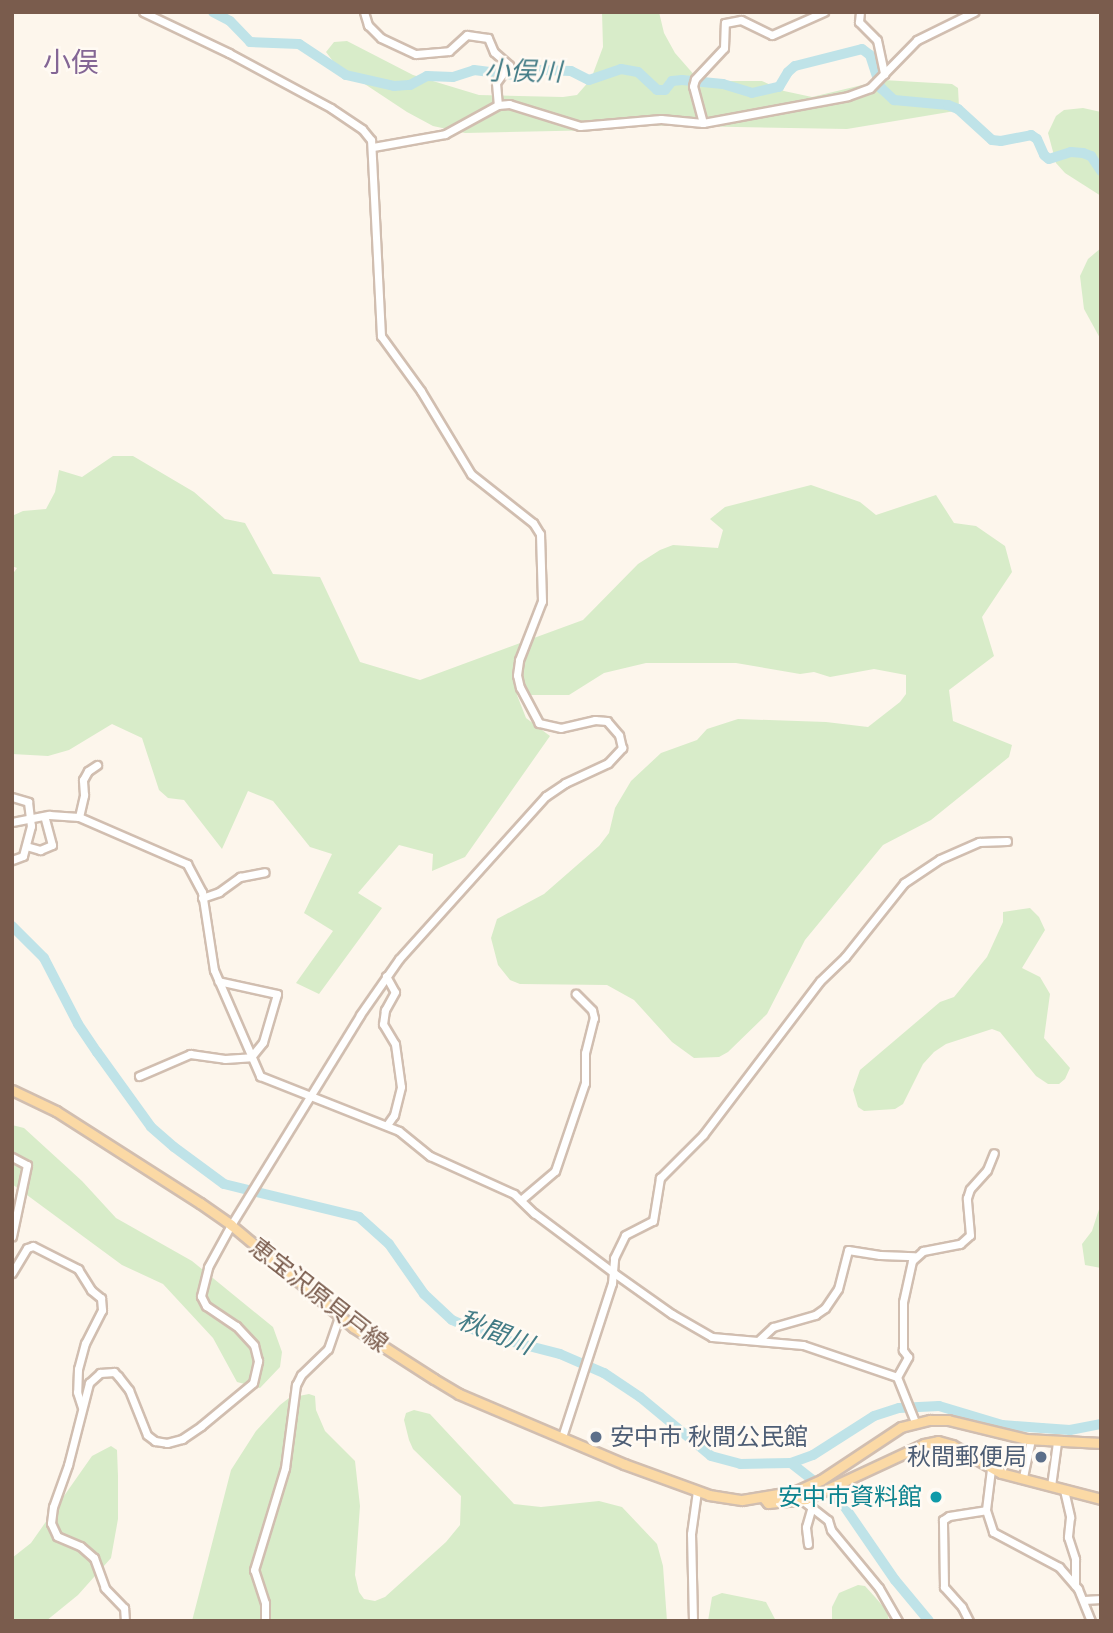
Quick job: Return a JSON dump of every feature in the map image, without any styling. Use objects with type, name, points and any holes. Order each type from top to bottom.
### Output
[{"type":"main road","name":"恵宝沢原貝戸線","points":[[12,1090],[56,1111],[231,1225],[339,1317],[459,1394],[697,1491],[723,1498],[763,1497],[810,1486],[914,1418],[948,1420],[1031,1440],[1101,1443]]},
{"type":"main road","name":"恵宝沢原貝戸線","points":[[763,1497],[768,1503],[802,1500],[933,1441],[952,1445],[991,1469],[1101,1499]]},
{"type":"street","points":[[125,1621],[124,1608],[105,1588],[94,1558],[80,1546],[57,1536],[51,1523],[52,1507],[68,1465],[89,1383],[94,1376],[114,1372],[129,1390],[147,1435],[159,1443],[172,1443],[201,1426],[253,1383],[258,1362],[254,1345],[236,1326],[206,1306],[201,1296],[208,1267],[231,1225],[386,976],[546,796],[565,783],[608,763],[622,748],[619,735],[607,721],[589,721],[561,728],[539,723],[520,688],[517,675],[519,660],[542,601],[540,534],[533,523],[471,474],[421,391],[381,336],[373,147],[362,129],[331,108],[229,53],[144,12]]},
{"type":"street","points":[[365,12],[368,24],[381,38],[416,54],[449,51],[467,35],[488,38],[494,52],[509,62],[496,83],[498,105]]},
{"type":"street","points":[[703,123],[695,104],[693,86],[695,79],[724,48],[725,23],[741,20],[772,35],[824,12]]},
{"type":"street","points":[[860,12],[859,22],[877,40],[884,74]]},
{"type":"street","points":[[373,147],[445,134],[498,105],[509,104],[580,126],[660,119],[703,123],[864,92],[917,40],[974,12]]},
{"type":"street","points":[[79,817],[84,795],[83,780],[88,771],[97,765]]},
{"type":"street","points":[[12,797],[28,802],[31,826],[23,856],[12,860]]},
{"type":"street","points":[[26,846],[40,849],[52,845],[44,816]]},
{"type":"street","points":[[12,822],[44,816],[79,817],[187,864],[199,882],[218,981],[260,1076],[387,1125],[399,1131],[430,1156],[503,1187],[522,1199],[534,1213],[614,1273],[672,1314],[712,1337],[803,1345],[897,1377],[914,1418]]},
{"type":"street","points":[[562,1437],[614,1273],[614,1258],[625,1235],[653,1221],[656,1216],[660,1178],[703,1135],[820,981],[845,957],[897,892],[940,859],[979,842],[1007,841]]},
{"type":"street","points":[[202,898],[219,892],[240,877],[265,872]]},
{"type":"street","points":[[386,976],[395,992],[385,1010],[383,1024],[396,1047],[401,1087],[394,1115],[387,1125]]},
{"type":"street","points":[[139,1076],[190,1054],[225,1059],[251,1057],[263,1042],[277,995],[218,981]]},
{"type":"street","points":[[522,1199],[555,1171],[585,1083],[585,1053],[594,1018],[592,1010],[576,994]]},
{"type":"street","points":[[759,1340],[773,1327],[815,1315],[825,1308],[838,1289],[848,1250],[880,1255],[915,1256],[930,1249],[960,1244],[970,1235],[967,1198],[970,1189],[987,1170],[994,1153]]},
{"type":"street","points":[[12,1157],[27,1165],[12,1236]]},
{"type":"street","points":[[12,1273],[27,1248],[33,1246],[78,1269],[90,1290],[101,1298],[102,1310],[85,1343],[78,1369],[77,1392],[82,1408]]},
{"type":"street","points":[[897,1377],[908,1357],[903,1350],[903,1302],[915,1256]]},
{"type":"street","points":[[265,1621],[265,1602],[254,1574],[254,1566],[285,1468],[296,1385],[301,1375],[328,1349],[339,1317]]},
{"type":"street","points":[[1023,1477],[1031,1440]]},
{"type":"street","points":[[1051,1486],[1057,1441]]},
{"type":"street","points":[[991,1469],[986,1510],[990,1528],[997,1536],[1051,1561],[1075,1586],[1084,1600],[1091,1621]]},
{"type":"street","points":[[1064,1490],[1070,1517],[1068,1537],[1075,1559],[1075,1586]]},
{"type":"street","points":[[692,1621],[691,1534],[697,1491]]},
{"type":"street","points":[[802,1500],[828,1520],[831,1530],[879,1588],[898,1621]]},
{"type":"street","points":[[808,1544],[806,1527],[811,1509]]},
{"type":"street","points":[[969,1621],[962,1607],[944,1587],[943,1520],[949,1516],[986,1510]]},
{"type":"street","points":[[1084,1600],[1101,1599]]},
{"type":"green space","points":[[602,12],[659,12],[664,33],[675,53],[696,77],[705,81],[762,81],[784,91],[812,97],[883,80],[952,84],[958,88],[959,107],[955,111],[847,129],[627,125],[603,130],[465,133],[433,126],[407,112],[336,65],[326,52],[334,42],[347,41],[413,75],[479,95],[577,95],[591,79],[603,47]]},
{"type":"green space","points":[[1083,108],[1101,112],[1101,196],[1065,173],[1056,163],[1048,133],[1056,116],[1064,110]]},
{"type":"green space","points":[[1101,248],[1101,340],[1084,309],[1080,276],[1088,259]]},
{"type":"green space","points":[[113,456],[133,456],[194,492],[225,519],[245,523],[273,574],[320,577],[360,662],[420,680],[583,620],[638,564],[660,550],[673,545],[718,548],[723,530],[710,519],[725,507],[811,485],[860,502],[876,515],[936,495],[954,523],[976,526],[1005,546],[1012,572],[982,617],[994,656],[949,690],[953,721],[1012,745],[1009,757],[931,820],[883,845],[805,940],[767,1014],[728,1052],[719,1057],[694,1058],[672,1042],[634,1000],[607,985],[520,984],[510,980],[498,965],[491,938],[497,919],[544,894],[599,846],[609,833],[615,808],[631,781],[661,753],[697,740],[707,729],[738,719],[826,722],[868,727],[900,702],[906,694],[906,675],[874,669],[830,677],[814,672],[800,674],[736,663],[646,663],[604,673],[569,695],[517,695],[526,718],[550,736],[465,857],[432,871],[433,854],[399,845],[358,893],[382,908],[319,994],[296,983],[333,931],[304,913],[332,854],[310,847],[273,801],[248,791],[222,849],[184,800],[168,798],[159,790],[142,738],[112,724],[69,750],[48,756],[12,754],[12,575],[17,568],[12,566],[12,516],[23,511],[46,509],[55,492],[59,470],[82,477]]},
{"type":"green space","points":[[1030,908],[1039,917],[1045,930],[1022,968],[1040,977],[1050,994],[1044,1038],[1070,1068],[1065,1079],[1059,1084],[1048,1084],[1036,1076],[1000,1032],[992,1029],[946,1044],[934,1052],[923,1064],[903,1104],[895,1109],[864,1111],[858,1107],[853,1090],[860,1070],[940,1002],[954,997],[987,957],[1003,922],[1003,912]]},
{"type":"green space","points":[[12,1125],[24,1128],[82,1181],[116,1218],[192,1261],[273,1327],[282,1352],[280,1367],[260,1388],[237,1382],[213,1338],[163,1284],[122,1265],[12,1184]]},
{"type":"green space","points":[[1101,1203],[1101,1268],[1085,1265],[1082,1244],[1092,1231]]},
{"type":"green space","points":[[309,1394],[315,1396],[316,1410],[325,1431],[355,1461],[360,1506],[355,1575],[359,1592],[364,1599],[375,1601],[385,1597],[446,1542],[460,1525],[461,1496],[413,1449],[409,1440],[404,1420],[406,1413],[414,1410],[430,1414],[514,1504],[541,1507],[599,1501],[622,1507],[657,1544],[663,1566],[667,1621],[192,1621],[231,1470],[256,1431],[280,1405],[289,1398]]},
{"type":"green space","points":[[111,1446],[117,1450],[118,1519],[111,1558],[78,1595],[46,1621],[12,1621],[12,1558],[31,1543],[92,1456]]},
{"type":"green space","points":[[858,1585],[865,1586],[875,1597],[887,1611],[889,1621],[832,1621],[832,1607],[839,1593]]},
{"type":"green space","points":[[722,1593],[766,1602],[776,1621],[708,1621],[712,1597]]},
{"type":"waterway","name":"小俣川","points":[[213,12],[230,21],[250,42],[299,44],[346,75],[394,86],[410,85],[427,76],[453,77],[474,70],[522,76],[542,70],[571,71],[589,80],[621,69],[638,72],[657,90],[665,90],[672,81],[682,80],[723,84],[752,93],[779,87],[795,66],[862,49],[870,55],[881,88],[894,100],[948,105],[958,109],[992,140],[1001,141],[1031,135],[1037,139],[1044,155],[1049,159],[1071,152],[1083,153],[1091,156],[1101,171]]},
{"type":"waterway","name":"秋間川","points":[[12,926],[44,958],[78,1024],[97,1052],[151,1127],[174,1147],[224,1184],[359,1217],[389,1244],[424,1294],[452,1320],[486,1335],[560,1354],[604,1373],[640,1397],[711,1456],[740,1464],[791,1463],[813,1455],[874,1416],[899,1408],[939,1406],[1002,1425],[1070,1430],[1101,1424]]},
{"type":"waterway","points":[[791,1463],[842,1503],[895,1580],[929,1621]]},
{"type":"place","name":"安中市 秋間公民館","points":[[596,1437]]},
{"type":"place","name":"秋間郵便局","points":[[1041,1457]]},
{"type":"place","name":"安中市資料館","points":[[936,1497]]},
{"type":"district","name":"小俣","points":[[71,63]]}]
